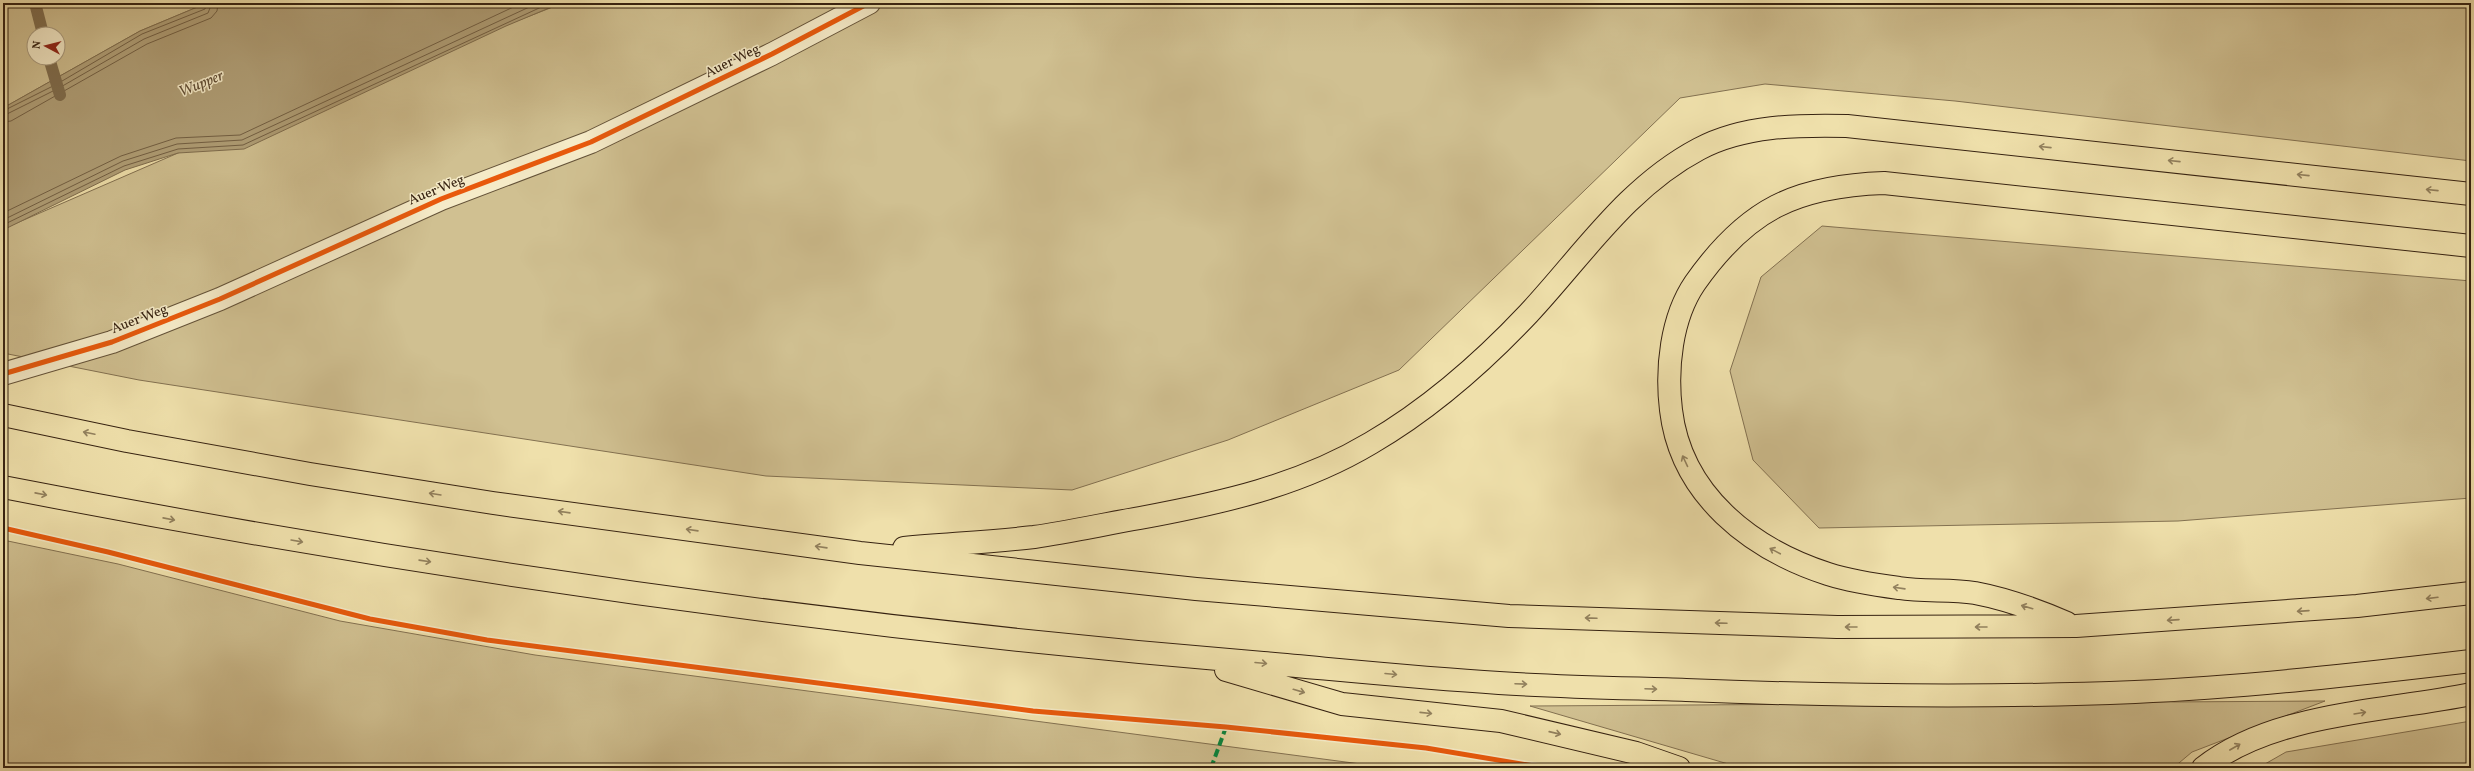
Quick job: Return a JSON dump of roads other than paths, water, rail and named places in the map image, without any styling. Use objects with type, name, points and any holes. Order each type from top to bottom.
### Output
[{"type":"highway","points":[[860,552],[1035,536],[1235,499],[1300,479],[1369,445],[1427,408],[1479,365],[1531,311],[1612,217],[1638,192],[1700,149],[1736,135],[1773,128],[1847,126],[2471,194]]},
{"type":"highway","points":[[2076,626],[2031,607],[1974,593],[1900,588],[1830,575],[1792,560],[1755,541],[1718,510],[1698,483],[1682,452],[1675,435],[1669,391],[1673,339],[1683,308],[1694,284],[1725,246],[1754,219],[1792,199],[1814,191],[1841,186],[1884,183],[2471,246]]},
{"type":"highway","points":[[3,416],[127,441],[493,503],[860,552],[1196,589],[1509,616],[1837,627],[2076,626],[2357,606],[2471,593]]},
{"type":"highway","points":[[3,487],[174,520],[397,557],[821,617],[1093,649],[1503,683],[1835,696],[1981,696],[2141,691],[2358,674],[2471,661]]},
{"type":"highway","points":[[1181,656],[1342,704],[1500,721],[1636,753],[1679,768]]},
{"type":"highway","points":[[2203,768],[2240,744],[2273,732],[2317,720],[2471,694]]},
{"type":"street","name":"Auer Weg","points":[[3,374],[112,342],[220,299],[441,199],[590,142],[772,54],[869,3]]},
{"type":"water","name":"Wupper","points":[[207,3],[561,3],[506,26],[244,149],[178,153],[125,170],[3,230],[3,108],[140,31]]},
{"type":"waterway","points":[[35,3],[41,26]]},
{"type":"waterway","points":[[51,66],[60,95]]}]
